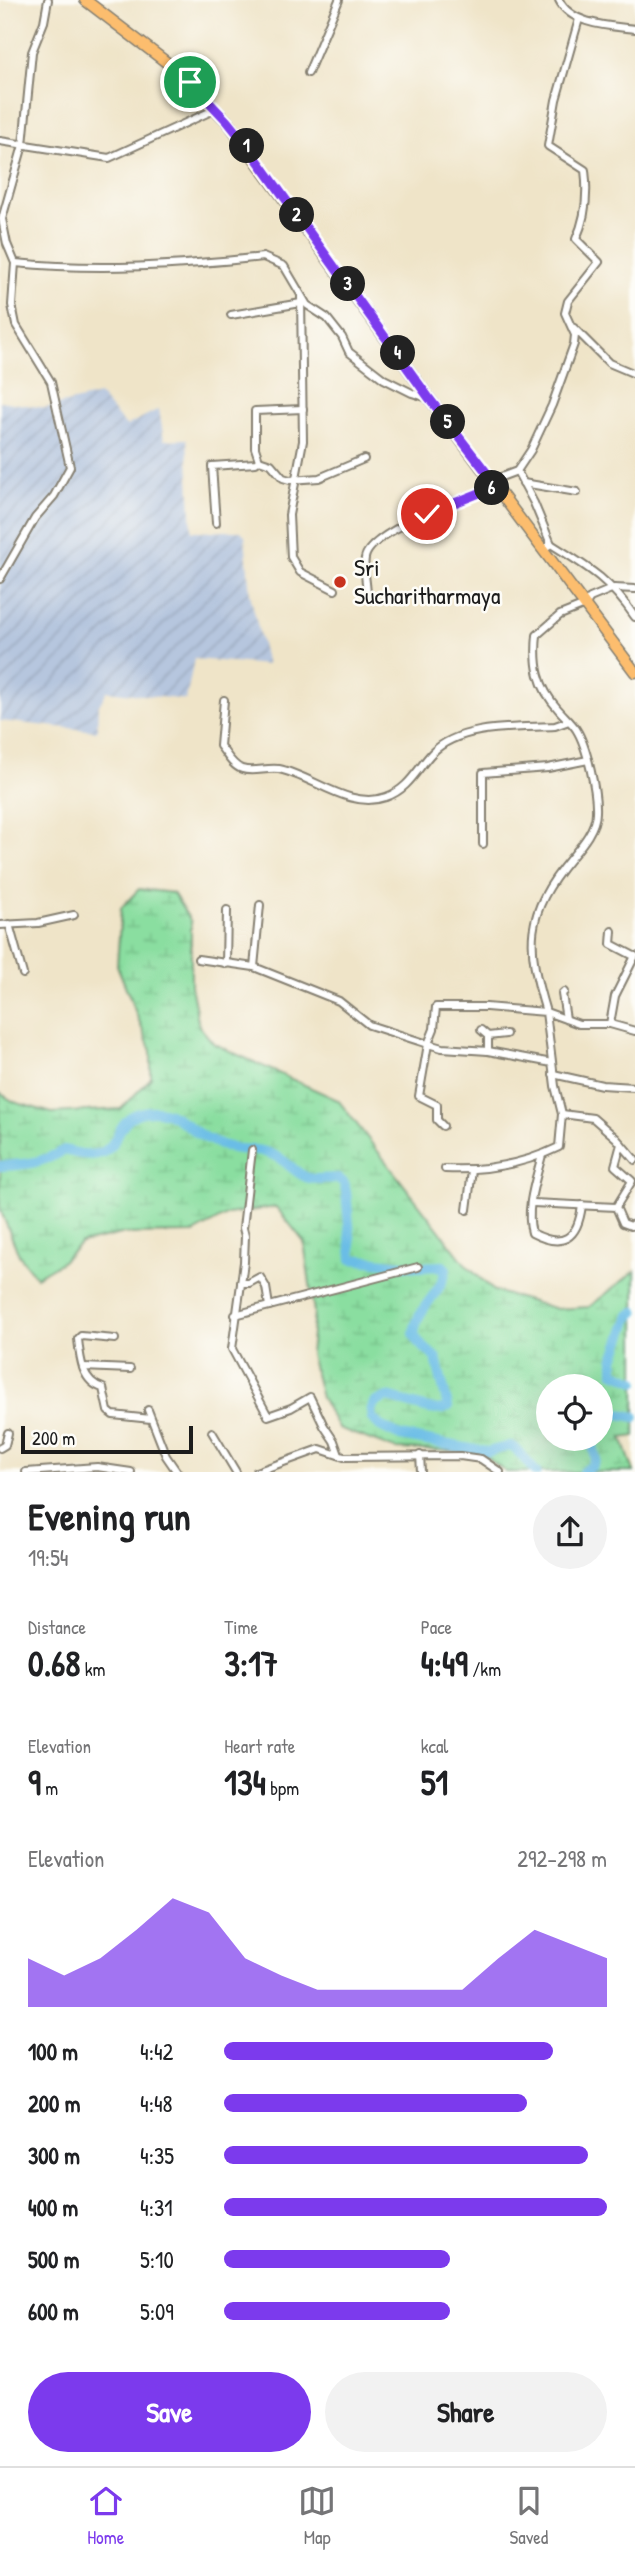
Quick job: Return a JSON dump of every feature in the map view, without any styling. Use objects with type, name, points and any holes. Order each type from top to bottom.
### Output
[{"type":"main road","points":[[85,0],[170,65],[216,109],[248,147],[429,398],[547,547],[584,605],[635,672]]},
{"type":"street","points":[[0,579],[35,518],[54,496],[70,467],[51,382],[16,325],[12,305],[15,263],[7,244],[2,219],[23,145],[32,52],[44,22],[48,0]]},
{"type":"street","points":[[308,73],[339,0]]},
{"type":"street","points":[[559,0],[568,12],[579,19],[635,29]]},
{"type":"street","points":[[366,596],[365,556],[372,547],[402,525],[517,471],[531,450],[552,405],[574,344],[575,335],[565,313],[568,301],[599,262],[576,239],[583,225],[587,190],[584,170],[548,146],[556,100],[579,19]]},
{"type":"street","points":[[0,141],[109,158],[216,109]]},
{"type":"street","points":[[15,263],[118,267],[263,257],[284,266],[301,299],[327,318],[342,337],[349,352],[384,379],[429,398]]},
{"type":"street","points":[[231,315],[301,299]]},
{"type":"street","points":[[301,299],[303,441],[289,515],[291,557],[300,572],[335,590]]},
{"type":"street","points":[[571,325],[609,363],[635,374]]},
{"type":"street","points":[[259,460],[255,448],[255,411],[303,409]]},
{"type":"street","points":[[259,460],[271,464],[284,478],[290,480],[319,478],[364,459]]},
{"type":"street","points":[[216,523],[212,466],[256,463],[259,460]]},
{"type":"street","points":[[517,471],[547,547],[594,571],[614,588],[635,617]]},
{"type":"street","points":[[523,483],[577,492]]},
{"type":"street","points":[[445,1169],[472,1170],[542,1155],[559,1147],[562,1114],[553,1074],[546,1012],[533,970],[533,925],[539,907],[562,869],[586,840],[597,814],[588,760],[576,730],[541,686],[537,675],[537,635],[561,615],[584,605],[590,597],[614,588],[635,589]]},
{"type":"street","points":[[224,700],[220,746],[235,765],[243,769],[277,768],[355,799],[385,798],[406,786],[432,753],[449,739],[467,733],[555,726],[569,721]]},
{"type":"street","points":[[483,844],[483,773],[548,768],[588,760]]},
{"type":"street","points":[[254,967],[260,905]]},
{"type":"street","points":[[226,964],[227,910]]},
{"type":"street","points":[[0,925],[38,923],[74,915]]},
{"type":"street","points":[[9,924],[23,974]]},
{"type":"street","points":[[610,1024],[615,996],[635,956],[611,944],[612,931]]},
{"type":"street","points":[[198,959],[254,967],[339,1001],[369,1025],[428,1044],[442,1048],[488,1051],[552,1063]]},
{"type":"street","points":[[565,992],[562,994],[566,1018]]},
{"type":"street","points":[[443,1126],[437,1119],[437,1105],[419,1096],[428,1044],[435,1029],[436,1007],[486,1007],[546,1012],[579,1024],[610,1024],[635,1031]]},
{"type":"street","points":[[481,1030],[488,1036],[506,1034]]},
{"type":"street","points":[[488,1036],[488,1051]]},
{"type":"street","points":[[553,1074],[602,1085],[634,1087]]},
{"type":"street","points":[[562,1114],[593,1118],[635,1160]]},
{"type":"street","points":[[616,1207],[632,1181],[615,1166],[621,1144]]},
{"type":"street","points":[[252,1150],[243,1228],[245,1246],[232,1349],[268,1416],[291,1408],[310,1397],[339,1455]]},
{"type":"street","points":[[542,1155],[529,1223],[532,1233],[544,1240],[562,1242],[578,1227],[582,1205]]},
{"type":"street","points":[[467,1210],[472,1170]]},
{"type":"street","points":[[533,1203],[616,1207]]},
{"type":"street","points":[[616,1207],[623,1223],[631,1226],[635,1223]]},
{"type":"street","points":[[235,1315],[418,1267]]},
{"type":"street","points":[[241,1283],[260,1278],[266,1287],[269,1306]]},
{"type":"street","points":[[115,1339],[81,1336],[78,1339],[85,1375],[93,1384],[103,1388],[108,1411],[113,1415],[151,1419]]},
{"type":"street","points":[[83,1367],[130,1369]]},
{"type":"street","points":[[148,1410],[166,1456],[177,1472]]},
{"type":"street","points":[[212,1432],[236,1472]]},
{"type":"street","points":[[0,1448],[5,1445],[8,1433]]},
{"type":"street","points":[[256,1472],[320,1449],[344,1457],[460,1456],[481,1459],[500,1472]]},
{"type":"street","points":[[420,1455],[421,1472]]},
{"type":"street","points":[[26,1472],[97,1468],[131,1472]]},
{"type":"shaded area","points":[[99,395],[126,426],[159,409],[164,440],[187,439],[192,531],[241,531],[245,536],[250,594],[267,665],[194,659],[186,700],[107,691],[98,707],[97,731],[0,721],[0,401],[45,408]]},
{"type":"green space","points":[[139,889],[173,893],[191,922],[191,986],[199,1026],[214,1044],[338,1100],[467,1266],[494,1291],[557,1309],[589,1307],[635,1271],[635,1436],[622,1438],[634,1472],[506,1472],[486,1457],[452,1451],[395,1449],[338,1428],[321,1398],[310,1354],[314,1312],[304,1242],[276,1207],[228,1214],[194,1233],[121,1234],[81,1243],[60,1263],[36,1277],[19,1255],[0,1209],[0,1093],[14,1102],[52,1113],[121,1109],[151,1078],[151,1051],[117,965],[121,908]]},
{"type":"waterway","points":[[0,1166],[33,1162],[64,1150],[87,1155],[101,1153],[108,1149],[133,1115],[157,1111],[177,1118],[202,1136],[220,1144],[271,1154],[306,1177],[338,1178],[344,1183],[346,1191],[352,1259],[418,1267],[443,1266],[446,1269],[440,1286],[420,1315],[414,1334],[419,1343],[436,1358],[448,1407],[428,1409],[387,1397],[374,1403],[372,1418],[380,1426],[400,1436],[487,1452],[510,1446],[515,1448],[536,1472]]},
{"type":"waterway","points":[[635,1312],[630,1315],[614,1359],[614,1372],[635,1381]]},
{"type":"waterway","points":[[613,1416],[619,1414],[635,1417]]},
{"type":"waterway","points":[[583,1472],[592,1466],[596,1459],[594,1451]]},
{"type":"place","name":"Sri Sucharitharmaya","points":[[340,582]]},
{"type":"route","points":[[190,82],[248,147],[429,398],[497,486],[427,514]]}]
